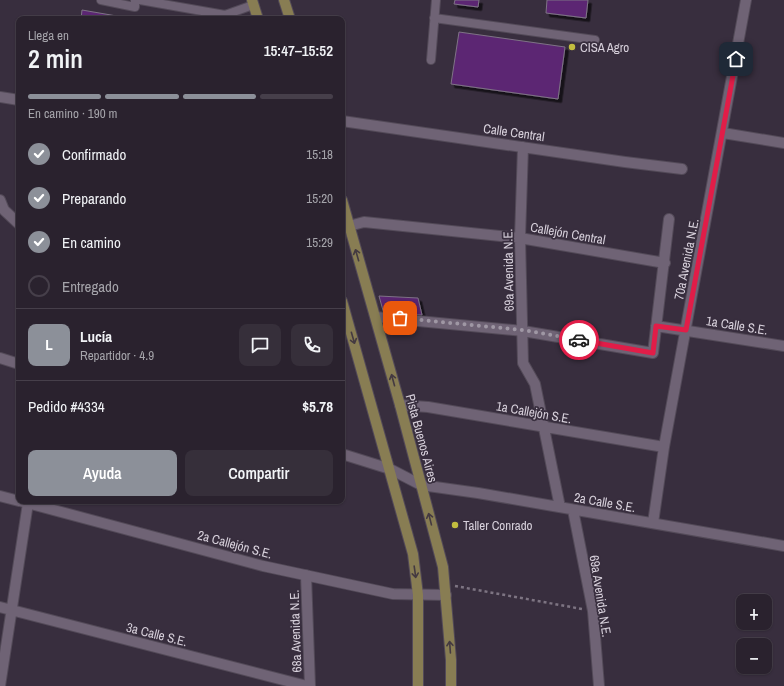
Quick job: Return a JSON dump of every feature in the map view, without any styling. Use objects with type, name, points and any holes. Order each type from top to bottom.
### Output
[{"type":"main road","points":[[284,0],[289,16]]},
{"type":"main road","points":[[252,3],[257,16]]},
{"type":"main road","name":"Pista Buenos Aires","points":[[345,211],[376,317],[443,568],[451,660],[451,686]]},
{"type":"main road","points":[[345,312],[413,554],[418,595],[418,686]]},
{"type":"street","name":"70a Avenida N.E.","points":[[653,523],[664,447],[723,133],[746,0]]},
{"type":"street","points":[[0,97],[16,100]]},
{"type":"street","name":"Calle Central","points":[[345,121],[682,169]]},
{"type":"street","points":[[723,133],[784,143]]},
{"type":"street","name":"69a Avenida N.E.","points":[[522,147],[520,238],[523,363],[535,384],[545,427],[560,508]]},
{"type":"street","points":[[0,200],[4,210],[16,221]]},
{"type":"street","points":[[376,317],[523,330],[653,353],[669,219]]},
{"type":"street","name":"Callejón Central","points":[[349,226],[364,222],[520,238],[664,263]]},
{"type":"street","name":"1a Calle S.E.","points":[[656,326],[784,346]]},
{"type":"street","points":[[0,358],[16,363]]},
{"type":"street","name":"1a Callejón S.E.","points":[[400,405],[428,407],[664,447]]},
{"type":"street","points":[[345,455],[390,469],[421,485]]},
{"type":"street","name":"2a Calle S.E.","points":[[421,485],[478,492],[560,508],[784,546]]},
{"type":"street","name":"2a Callejón S.E.","points":[[0,496],[16,500]]},
{"type":"street","points":[[0,686],[12,610],[22,504]]},
{"type":"street","name":"2a Callejón S.E.","points":[[30,504],[263,566],[393,594],[446,595]]},
{"type":"street","name":"69a Avenida N.E.","points":[[574,510],[593,611],[599,686]]},
{"type":"street","name":"68a Avenida N.E.","points":[[306,575],[309,686]]},
{"type":"street","name":"3a Calle S.E.","points":[[0,607],[309,686]]},
{"type":"lane","points":[[101,0],[134,7],[135,0]]},
{"type":"lane","points":[[140,0],[225,15],[252,3]]},
{"type":"lane","points":[[431,60],[436,0]]},
{"type":"lane","points":[[434,18],[595,40]]},
{"type":"path","points":[[445,584],[593,611]]},
{"type":"building","points":[[455,0],[479,0],[478,7],[454,4]]},
{"type":"building","points":[[547,0],[588,0],[586,18],[546,13]]},
{"type":"building","points":[[82,10],[117,16],[81,16]]},
{"type":"building","points":[[459,32],[565,47],[558,99],[451,84]]},
{"type":"building","points":[[379,296],[418,298],[422,315],[384,314]]},
{"type":"way so far","points":[[400,318],[523,330],[579,340]]},
{"type":"place","name":"CISA Agro","points":[[572,47]]},
{"type":"place","name":"Taller Conrado","points":[[455,525]]},
{"type":"route","points":[[579,340],[653,353],[656,326],[686,330],[736,59]]}]
